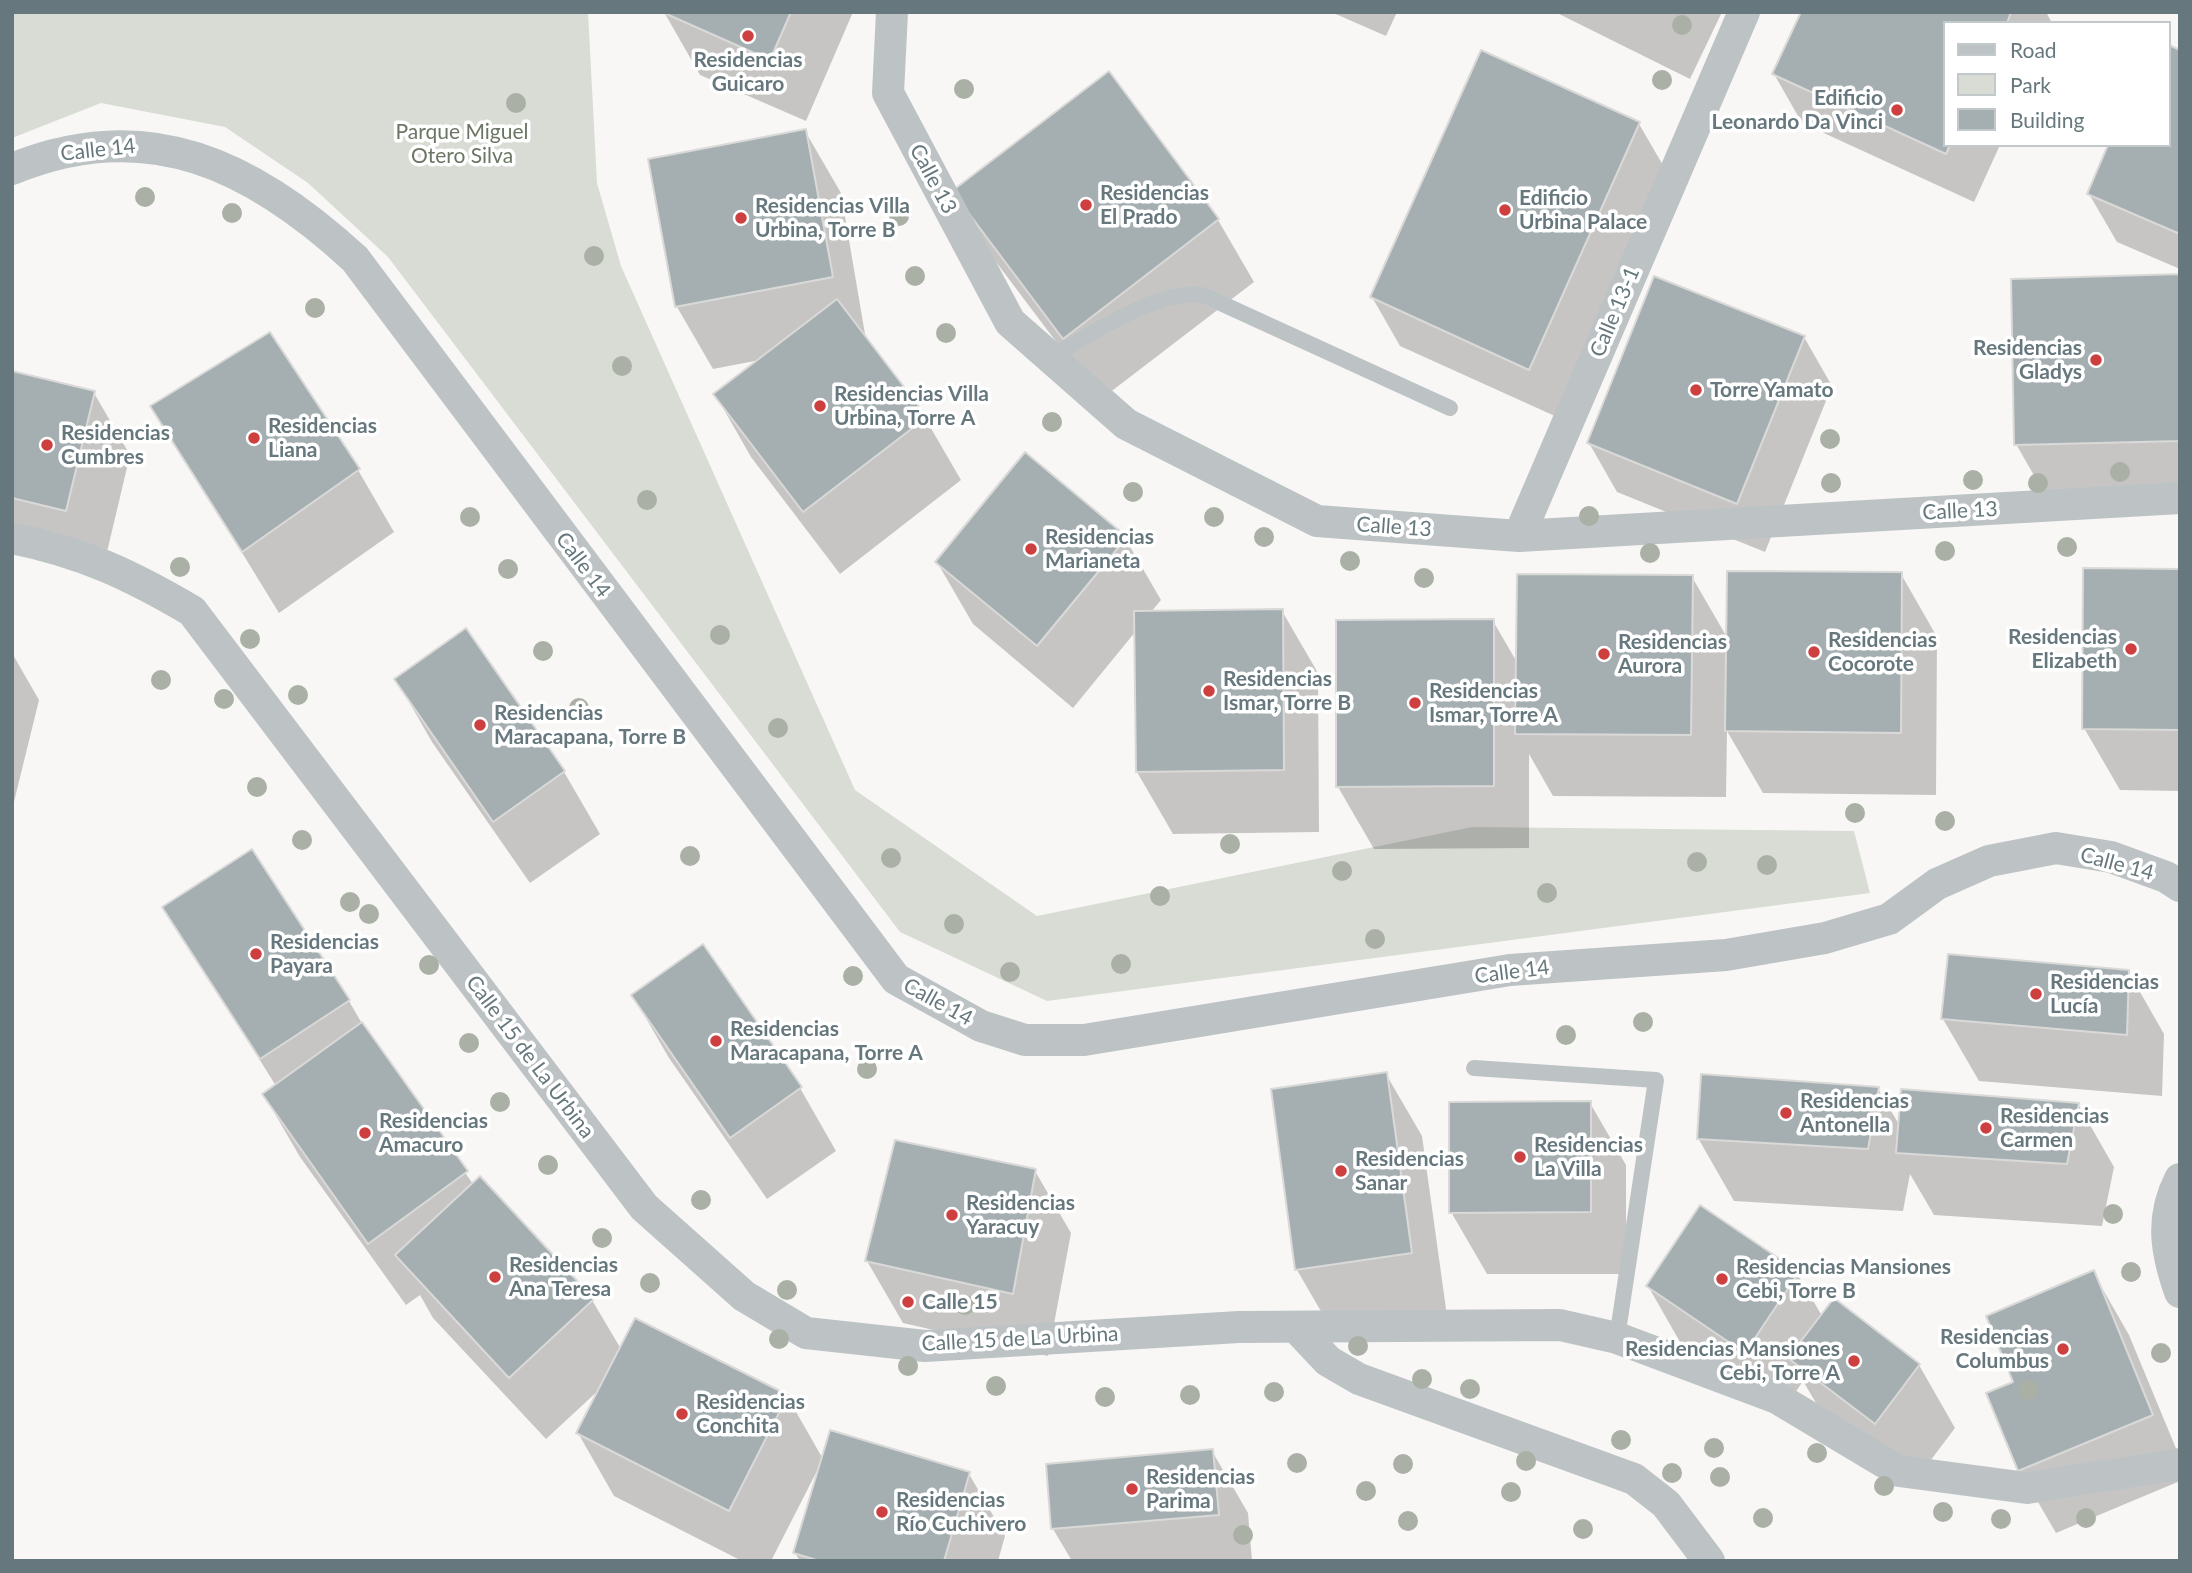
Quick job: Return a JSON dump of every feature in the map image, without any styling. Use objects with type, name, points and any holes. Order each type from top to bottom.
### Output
[{"type":"street","name":"Calle 13","points":[[892,12],[888,93],[1010,322],[1126,424],[1317,522],[1519,536],[2180,498]]},
{"type":"street","name":"Calle 13-1","points":[[1519,536],[1744,12]]},
{"type":"street","name":"Calle 14","points":[[12,169],[52,155],[97,148],[150,145],[209,161],[265,189],[315,223],[355,259],[896,979],[981,1026],[1025,1041],[1084,1040],[1510,970],[1726,955],[1825,938],[1889,919],[1937,884],[1989,862],[2056,848],[2111,857],[2166,877],[2180,886]]},
{"type":"street","name":"Calle 15 de La Urbina","points":[[12,538],[61,548],[98,562],[135,578],[192,611],[645,1207],[744,1296],[806,1333],[925,1346],[1239,1327],[1560,1325],[1617,1338],[1777,1398],[1899,1471],[2027,1488],[2180,1464]]},
{"type":"street","points":[[2180,1179],[2168,1201],[2167,1255],[2180,1292]]},
{"type":"street","points":[[1296,1327],[1328,1362],[1359,1379],[1634,1479],[1666,1504],[1709,1561]]},
{"type":"lane","points":[[1050,357],[1157,301],[1186,293],[1203,295],[1450,408]]},
{"type":"lane","points":[[1474,1068],[1656,1080],[1617,1338]]},
{"type":"green space","name":"Parque Miguel Otero Silva","points":[[12,12],[588,12],[597,183],[621,266],[855,790],[1037,916],[1472,827],[1854,831],[1870,893],[1047,1001],[900,932],[388,257],[308,183],[225,127],[101,103],[12,138]]},
{"type":"building","name":"Residencias Guicaro","points":[[662,12],[791,12],[770,60]]},
{"type":"building","name":"Edificio Leonardo Da Vinci","points":[[1801,12],[2011,12],[2008,21],[1944,21],[1944,147],[1949,147],[1946,154],[1772,74]]},
{"type":"building","points":[[2171,46],[2180,50],[2180,234],[2087,194],[2107,147],[2171,147]]},
{"type":"building","name":"Edificio Urbina Palace","points":[[1481,50],[1640,122],[1529,370],[1370,297]]},
{"type":"building","name":"Residencias El Prado","points":[[1109,71],[1219,219],[1063,339],[952,191]]},
{"type":"building","name":"Residencias Villa Urbina, Torre B","points":[[806,129],[833,277],[675,307],[648,159]]},
{"type":"building","name":"Residencias Gladys","points":[[2180,274],[2180,441],[2014,445],[2011,279]]},
{"type":"building","name":"Torre Yamato","points":[[1654,276],[1805,336],[1737,504],[1587,443]]},
{"type":"building","name":"Residencias Villa Urbina, Torre A","points":[[837,299],[927,417],[803,512],[713,394]]},
{"type":"building","name":"Residencias Liana","points":[[270,332],[360,469],[242,552],[150,406]]},
{"type":"building","name":"Residencias Cumbres","points":[[12,371],[95,391],[66,511],[12,498]]},
{"type":"building","name":"Residencias Marianeta","points":[[1025,452],[1127,537],[1037,646],[935,562]]},
{"type":"building","name":"Residencias Elizabeth","points":[[2083,568],[2180,569],[2180,730],[2082,729]]},
{"type":"building","name":"Residencias Cocorote","points":[[1727,571],[1902,572],[1901,733],[1725,731]]},
{"type":"building","name":"Residencias Aurora","points":[[1517,574],[1693,575],[1691,735],[1515,734]]},
{"type":"building","name":"Residencias Ismar, Torre B","points":[[1283,609],[1284,770],[1136,772],[1134,611]]},
{"type":"building","name":"Residencias Ismar, Torre A","points":[[1494,619],[1494,786],[1336,787],[1336,620]]},
{"type":"building","name":"Residencias Maracapana, Torre B","points":[[466,628],[565,771],[493,822],[394,679]]},
{"type":"building","name":"Residencias Payara","points":[[252,849],[350,1000],[260,1059],[162,907]]},
{"type":"building","name":"Residencias Maracapana, Torre A","points":[[703,944],[802,1087],[730,1138],[631,995]]},
{"type":"building","name":"Residencias Lucía","points":[[1948,954],[2129,970],[2127,1035],[1941,1019]]},
{"type":"building","name":"Residencias Amacuro","points":[[362,1022],[468,1171],[368,1244],[262,1094]]},
{"type":"building","name":"Residencias Sanar","points":[[1387,1072],[1412,1253],[1295,1270],[1271,1089]]},
{"type":"building","name":"Residencias Antonella","points":[[1701,1074],[1879,1087],[1868,1149],[1697,1139]]},
{"type":"building","name":"Residencias Carmen","points":[[1901,1089],[2079,1103],[2067,1164],[1896,1153]]},
{"type":"building","name":"Residencias La Villa","points":[[1591,1101],[1591,1212],[1449,1213],[1449,1102]]},
{"type":"building","name":"Residencias Yaracuy","points":[[895,1140],[1036,1169],[1013,1294],[865,1261]]},
{"type":"building","name":"Residencias Ana Teresa","points":[[480,1176],[594,1299],[509,1378],[395,1255]]},
{"type":"building","name":"Residencias Mansiones Cebi, Torre B","points":[[1700,1205],[1799,1272],[1745,1353],[1646,1286]]},
{"type":"building","name":"Residencias Columbus","points":[[2094,1270],[2153,1415],[2018,1471],[1986,1393],[2013,1382],[1986,1316]]},
{"type":"building","name":"Residencias Mansiones Cebi, Torre A","points":[[1834,1298],[1920,1364],[1875,1424],[1788,1358]]},
{"type":"building","name":"Residencias Conchita","points":[[635,1318],[788,1395],[729,1511],[576,1433]]},
{"type":"building","name":"Residencias Río Cuchivero","points":[[830,1430],[970,1472],[944,1561],[820,1561],[793,1553]]},
{"type":"building","name":"Residencias Parima","points":[[1213,1449],[1219,1515],[1051,1529],[1046,1464]]},
{"type":"place","name":"Residencias Guicaro","points":[[748,36]]},
{"type":"place","name":"Edificio Leonardo Da Vinci","points":[[1897,110]]},
{"type":"place","name":"Residencias El Prado","points":[[1086,205]]},
{"type":"place","name":"Edificio Urbina Palace","points":[[1505,210]]},
{"type":"place","name":"Residencias Villa Urbina, Torre B","points":[[741,218]]},
{"type":"place","name":"Residencias Gladys","points":[[2096,360]]},
{"type":"place","name":"Torre Yamato","points":[[1696,390]]},
{"type":"place","name":"Residencias Villa Urbina, Torre A","points":[[820,406]]},
{"type":"place","name":"Residencias Liana","points":[[254,438]]},
{"type":"place","name":"Residencias Cumbres","points":[[47,445]]},
{"type":"place","name":"Residencias Marianeta","points":[[1031,549]]},
{"type":"place","name":"Residencias Elizabeth","points":[[2131,649]]},
{"type":"place","name":"Residencias Cocorote","points":[[1814,652]]},
{"type":"place","name":"Residencias Aurora","points":[[1604,654]]},
{"type":"place","name":"Residencias Ismar, Torre B","points":[[1209,691]]},
{"type":"place","name":"Residencias Ismar, Torre A","points":[[1415,703]]},
{"type":"place","name":"Residencias Maracapana, Torre B","points":[[480,725]]},
{"type":"place","name":"Residencias Payara","points":[[256,954]]},
{"type":"place","name":"Residencias Lucía","points":[[2036,994]]},
{"type":"place","name":"Residencias Maracapana, Torre A","points":[[716,1041]]},
{"type":"place","name":"Residencias Antonella","points":[[1786,1113]]},
{"type":"place","name":"Residencias Carmen","points":[[1986,1128]]},
{"type":"place","name":"Residencias Amacuro","points":[[365,1133]]},
{"type":"place","name":"Residencias La Villa","points":[[1520,1157]]},
{"type":"place","name":"Residencias Sanar","points":[[1341,1171]]},
{"type":"place","name":"Residencias Yaracuy","points":[[952,1215]]},
{"type":"place","name":"Residencias Ana Teresa","points":[[495,1277]]},
{"type":"place","name":"Residencias Mansiones Cebi, Torre B","points":[[1722,1279]]},
{"type":"place","name":"Calle 15","points":[[908,1302]]},
{"type":"place","name":"Residencias Columbus","points":[[2063,1349]]},
{"type":"place","name":"Residencias Mansiones Cebi, Torre A","points":[[1854,1361]]},
{"type":"place","name":"Residencias Conchita","points":[[682,1414]]},
{"type":"place","name":"Residencias Parima","points":[[1132,1489]]},
{"type":"place","name":"Residencias Río Cuchivero","points":[[882,1512]]}]
